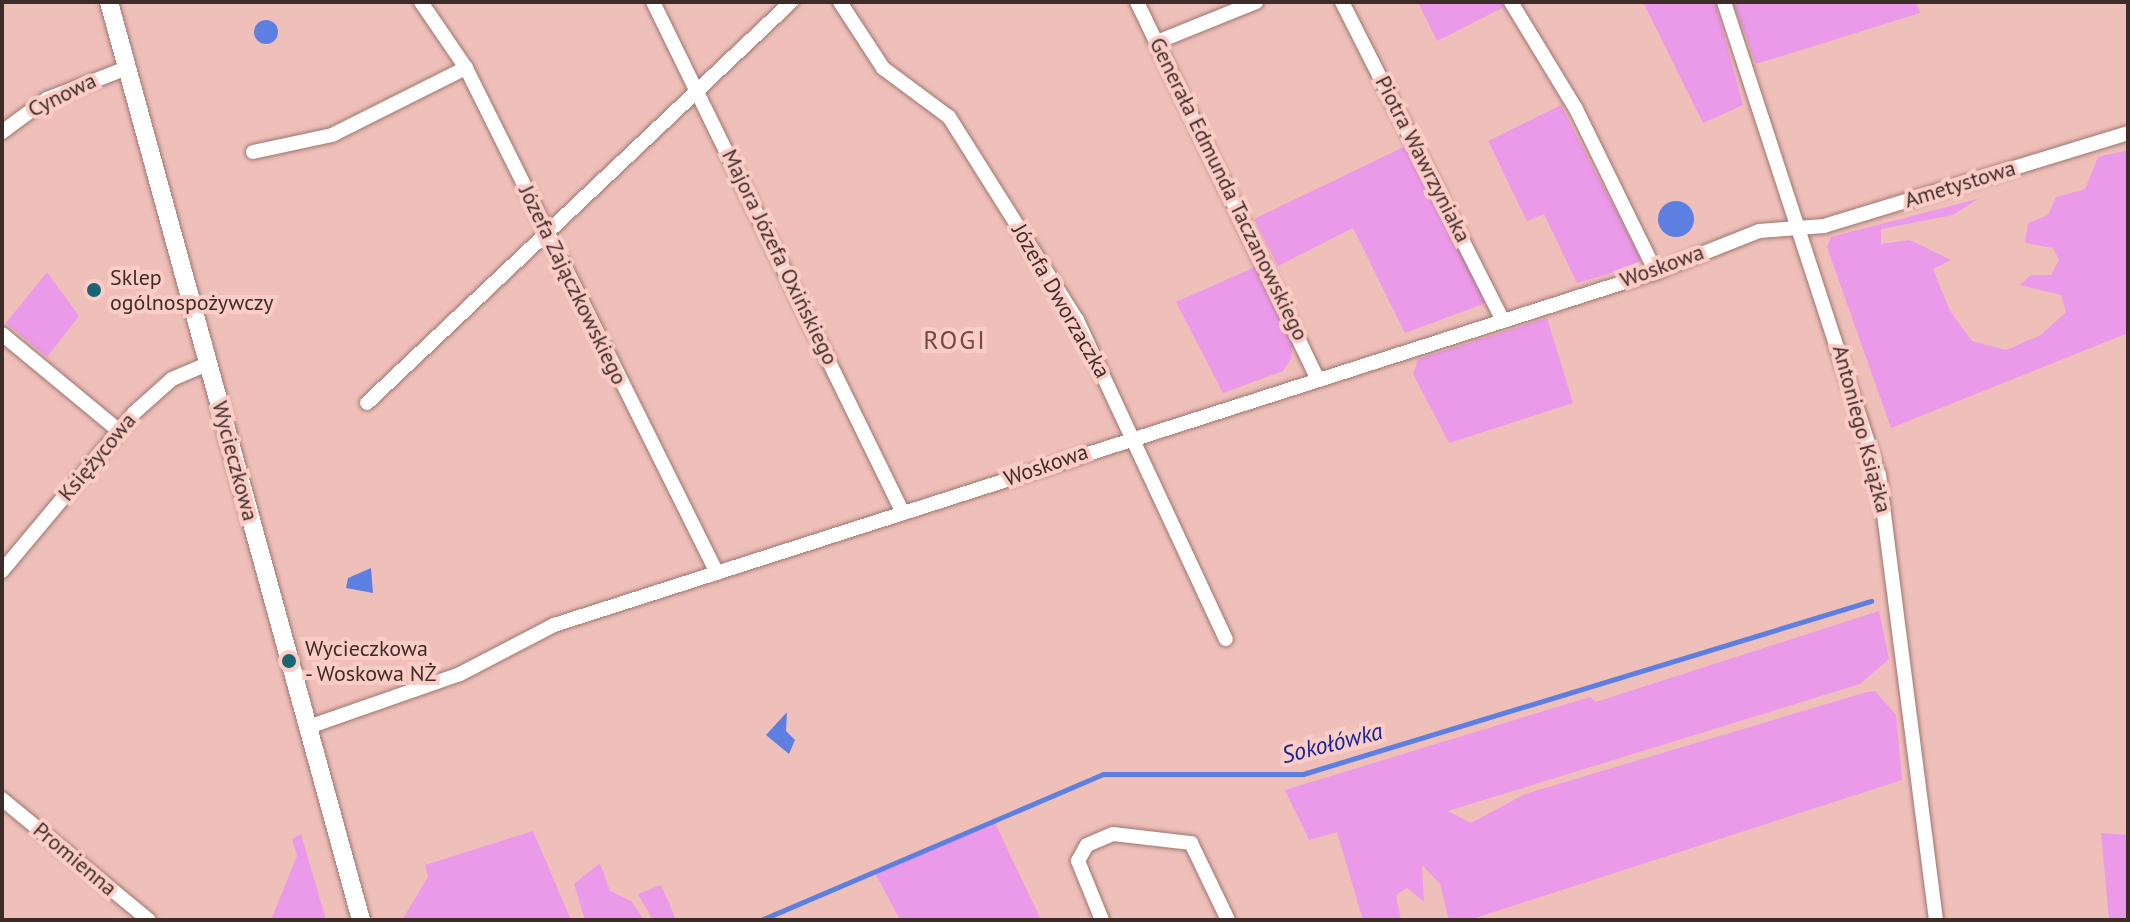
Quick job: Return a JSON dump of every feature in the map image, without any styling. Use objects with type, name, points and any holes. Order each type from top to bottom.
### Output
[{"type":"street","name":"Wycieczkowa","points":[[109,2],[361,920]]},
{"type":"street","name":"Józefa Zajączkowskiego","points":[[421,2],[466,68],[543,229],[717,573]]},
{"type":"street","name":"Majora Józefa Oxińskiego","points":[[653,2],[903,513]]},
{"type":"street","points":[[367,403],[543,229],[791,2]]},
{"type":"street","name":"Józefa Dworzaczka","points":[[840,2],[883,68],[955,125],[1077,320],[1226,639]]},
{"type":"street","name":"Generała Edmunda Taczanowskiego","points":[[1137,2],[1317,377]]},
{"type":"street","points":[[1157,42],[1256,2]]},
{"type":"street","name":"Piotra Wawrzyniaka","points":[[1342,2],[1501,317]]},
{"type":"street","points":[[1511,2],[1576,109],[1656,272]]},
{"type":"street","name":"Antoniego Książka","points":[[1724,2],[1792,226],[1829,310],[1879,475],[1936,920]]},
{"type":"street","name":"Cynowa","points":[[2,132],[47,99],[127,68]]},
{"type":"street","points":[[253,152],[332,135],[466,68]]},
{"type":"street","name":"Ametystowa","points":[[1792,226],[1824,226],[2128,133]]},
{"type":"street","name":"Woskowa","points":[[308,727],[460,674],[554,625],[903,513],[1129,436],[1501,317],[1656,272],[1792,226]]},
{"type":"street","points":[[2,334],[118,430]]},
{"type":"street","name":"Księżycowa","points":[[4,564],[118,430],[172,379],[208,364]]},
{"type":"street","name":"Promienna","points":[[2,799],[149,920]]},
{"type":"street","points":[[1102,920],[1078,861],[1087,845],[1113,834],[1191,843],[1228,920]]},
{"type":"shaded area","points":[[1418,2],[1502,2],[1504,7],[1437,41]]},
{"type":"shaded area","points":[[1643,2],[1715,2],[1743,105],[1703,123]]},
{"type":"shaded area","points":[[1733,2],[1916,2],[1920,13],[1756,64]]},
{"type":"shaded area","points":[[1561,105],[1640,258],[1639,265],[1577,283],[1544,214],[1527,221],[1488,141]]},
{"type":"shaded area","points":[[1408,145],[1486,303],[1405,333],[1353,228],[1278,266],[1254,219]]},
{"type":"shaded area","points":[[2128,150],[2128,333],[1891,428],[1827,247],[1831,237],[2050,180],[1978,199],[1953,215],[1881,229],[1881,244],[1910,240],[1951,260],[1933,269],[1950,311],[1972,341],[2006,350],[2041,335],[2066,312],[2061,295],[2020,285],[2031,275],[2051,275],[2059,260],[2053,248],[2025,243],[2028,223],[2048,215],[2056,197],[2085,189],[2098,157]]},
{"type":"shaded area","points":[[1257,266],[1294,335],[1291,359],[1283,371],[1223,393],[1176,302]]},
{"type":"shaded area","points":[[47,272],[79,316],[47,357],[6,323]]},
{"type":"shaded area","points":[[1547,318],[1573,403],[1449,443],[1413,374],[1418,359]]},
{"type":"shaded area","points":[[1879,611],[1889,659],[1860,684],[1448,811],[1471,823],[1525,794],[1875,691],[1896,715],[1902,780],[1469,920],[1449,920],[1440,884],[1422,865],[1424,902],[1407,888],[1396,895],[1401,920],[1363,920],[1337,832],[1309,840],[1285,790],[1590,697],[1596,702]]},
{"type":"shaded area","points":[[995,823],[1041,920],[900,920],[875,873]]},
{"type":"shaded area","points":[[533,831],[571,920],[402,920],[428,877],[425,865]]},
{"type":"shaded area","points":[[2101,833],[2128,835],[2128,920],[2109,920]]},
{"type":"shaded area","points":[[301,834],[326,920],[271,920],[297,856],[292,839]]},
{"type":"shaded area","points":[[600,863],[610,891],[631,901],[644,920],[585,920],[574,884]]},
{"type":"shaded area","points":[[661,885],[676,920],[653,920],[638,894]]},
{"type":"water","points":[[266,20],[277,27],[278,32],[271,43],[266,44],[255,37],[254,32],[261,21]]},
{"type":"water","points":[[1676,201],[1688,207],[1694,219],[1688,231],[1676,237],[1664,231],[1658,219],[1664,207]]},
{"type":"water","points":[[371,568],[373,593],[346,588],[348,578]]},
{"type":"water","points":[[787,712],[786,731],[795,740],[789,754],[766,735]]},
{"type":"waterway","name":"Sokołówka","points":[[761,920],[1103,774],[1303,774],[1871,601]]},
{"type":"place","name":"Sklep ogólnospożywczy","points":[[94,290]]},
{"type":"place","name":"Wycieczkowa - Woskowa NŻ","points":[[289,661]]},
{"type":"district","name":"ROGI","points":[[955,340]]}]
